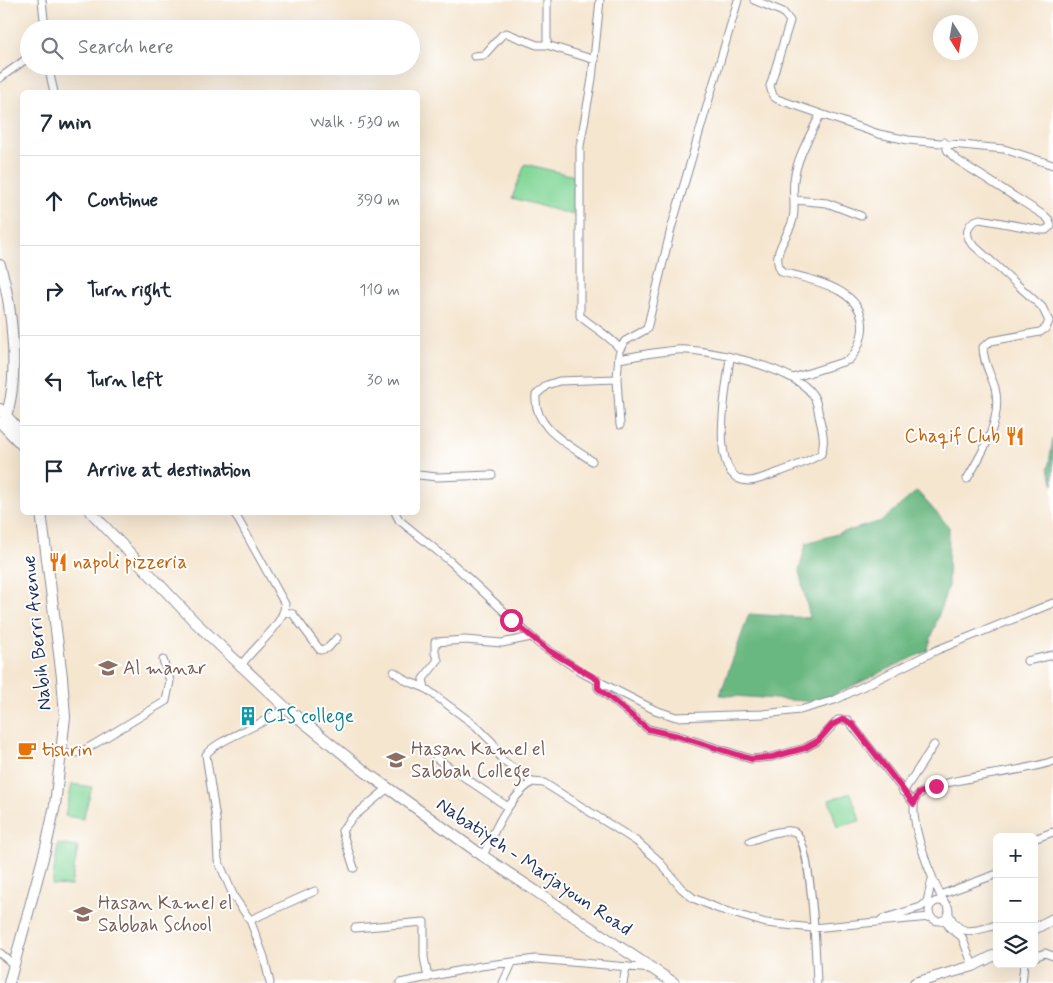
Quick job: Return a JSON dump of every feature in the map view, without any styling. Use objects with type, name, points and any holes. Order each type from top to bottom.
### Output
[{"type":"main road","points":[[0,265],[8,300],[12,334],[11,392],[2,418]]},
{"type":"main road","points":[[2,418],[20,432]]},
{"type":"main road","points":[[2,418],[20,442]]},
{"type":"main road","name":"Nabih Berri Avenue","points":[[9,983],[46,847],[55,805],[64,717],[62,677],[41,515]]},
{"type":"main road","name":"Nabatiyeh - Marjayoun Road","points":[[94,515],[240,667],[286,708],[388,788],[484,856],[674,983]]},
{"type":"main road","points":[[1038,929],[1053,919]]},
{"type":"main road","points":[[915,983],[973,966],[993,956]]},
{"type":"street","points":[[42,0],[44,20]]},
{"type":"street","points":[[547,0],[547,45]]},
{"type":"street","points":[[600,0],[595,60],[580,146],[580,316],[596,330],[611,337],[620,349]]},
{"type":"street","points":[[620,425],[617,379],[620,349],[625,341],[647,329],[671,229],[738,0]]},
{"type":"street","points":[[754,0],[783,12],[790,21],[771,82],[773,96],[777,100],[820,116],[879,134],[908,140],[1004,149],[1053,165]]},
{"type":"street","points":[[474,56],[484,56],[502,35],[506,33],[537,45],[547,45],[595,60]]},
{"type":"street","points":[[0,78],[20,64]]},
{"type":"street","points":[[50,75],[54,90]]},
{"type":"street","points":[[793,378],[849,360],[856,353],[863,329],[859,309],[842,292],[819,281],[782,272],[778,267],[778,254],[793,221],[794,180],[797,167],[820,116]]},
{"type":"street","points":[[944,142],[957,160],[1033,208],[1049,220],[1051,226],[1046,230],[1041,230],[980,219],[971,223],[968,228],[967,237],[971,243],[1037,302],[1046,312],[1049,321],[1046,328],[1040,332],[991,341],[983,348],[984,361],[994,384],[997,403],[988,438],[967,479]]},
{"type":"street","points":[[795,200],[827,203],[861,216]]},
{"type":"street","points":[[619,358],[678,350],[730,357],[743,359],[793,378],[808,389],[816,403],[824,437],[821,454],[795,466],[755,480],[740,479],[729,471],[722,448],[730,357]]},
{"type":"street","points":[[592,461],[540,420],[536,395],[547,385],[559,381],[617,379]]},
{"type":"street","points":[[420,475],[437,477],[492,475]]},
{"type":"street","points":[[236,515],[282,596],[285,612],[281,620],[248,654],[240,667]]},
{"type":"street","points":[[396,515],[399,520],[451,562],[531,637],[572,666],[655,710],[676,717],[755,715],[800,710],[835,700],[937,650],[1053,603]]},
{"type":"street","points":[[285,612],[292,614],[320,650],[328,648],[337,638]]},
{"type":"street","points":[[425,688],[423,679],[438,660],[435,653],[435,642],[465,640],[502,642],[531,637]]},
{"type":"street","points":[[1027,661],[1053,655]]},
{"type":"street","points":[[60,753],[73,754],[83,751],[166,701],[170,681],[164,660]]},
{"type":"street","points":[[394,672],[407,682],[425,688],[468,719],[493,743],[502,760],[532,782],[544,783],[636,841],[658,860],[681,888],[693,898],[718,909],[766,924],[814,928],[930,917],[939,922],[947,917]]},
{"type":"street","points":[[598,680],[598,688],[648,729],[678,736],[751,759],[772,757],[805,748],[818,741],[838,720],[848,720],[914,804],[926,862],[932,879],[949,908],[947,917],[950,928],[962,937],[973,966]]},
{"type":"street","points":[[270,983],[264,957],[250,920],[234,897],[218,860],[216,819],[206,755],[216,745],[264,723],[286,708]]},
{"type":"street","points":[[903,792],[934,745]]},
{"type":"street","points":[[436,758],[508,807]]},
{"type":"street","points":[[914,804],[918,794],[936,786],[1033,767],[1053,761]]},
{"type":"street","points":[[484,856],[508,807],[524,787],[532,782]]},
{"type":"street","points":[[354,868],[342,831],[352,818],[388,788]]},
{"type":"street","points":[[750,842],[788,831],[795,832],[801,837],[808,870],[817,983]]},
{"type":"street","points":[[1038,838],[1053,832]]},
{"type":"street","points":[[940,895],[993,875]]},
{"type":"street","points":[[930,917],[928,908],[932,879]]},
{"type":"street","points":[[250,920],[315,890]]},
{"type":"street","points":[[879,921],[938,901],[945,902]]},
{"type":"street","points":[[947,917],[962,930],[974,931],[993,926]]},
{"type":"street","points":[[355,928],[424,922],[424,957],[428,978]]},
{"type":"street","points":[[0,953],[14,965]]},
{"type":"street","points":[[1038,956],[1046,953],[1053,956]]},
{"type":"street","points":[[400,983],[481,966],[536,960],[652,969]]},
{"type":"street","points":[[503,983],[512,963]]},
{"type":"street","points":[[623,983],[626,968]]},
{"type":"street","points":[[1022,983],[1024,968]]},
{"type":"green space","points":[[525,164],[574,176],[573,215],[512,198]]},
{"type":"green space","points":[[1053,439],[1053,485],[1048,469]]},
{"type":"green space","points":[[917,491],[949,527],[948,586],[927,651],[818,702],[720,695],[749,614],[810,618],[799,571],[806,543],[882,521]]},
{"type":"green space","points":[[72,784],[92,787],[83,819],[65,816]]},
{"type":"green space","points":[[851,793],[860,821],[837,827],[829,800]]},
{"type":"green space","points":[[58,844],[78,847],[71,886],[52,885]]},
{"type":"place","name":"Chaqif Club","points":[[1015,436]]},
{"type":"place","name":"napoli pizzeria","points":[[58,562]]},
{"type":"place","name":"Al manar","points":[[108,668]]},
{"type":"place","name":"CIS college","points":[[248,716]]},
{"type":"place","name":"tishrin","points":[[27,750]]},
{"type":"place","name":"Hasan Kamel el Sabbah College","points":[[396,760]]},
{"type":"place","name":"Hasan Kamel el Sabbah School","points":[[83,914]]},
{"type":"route","points":[[511,620],[548,650],[586,675],[598,680],[598,688],[639,719],[648,729],[656,732],[666,732],[751,759],[789,754],[805,748],[818,741],[838,720],[844,719],[852,724],[865,744],[914,804],[918,794],[936,786]]}]
